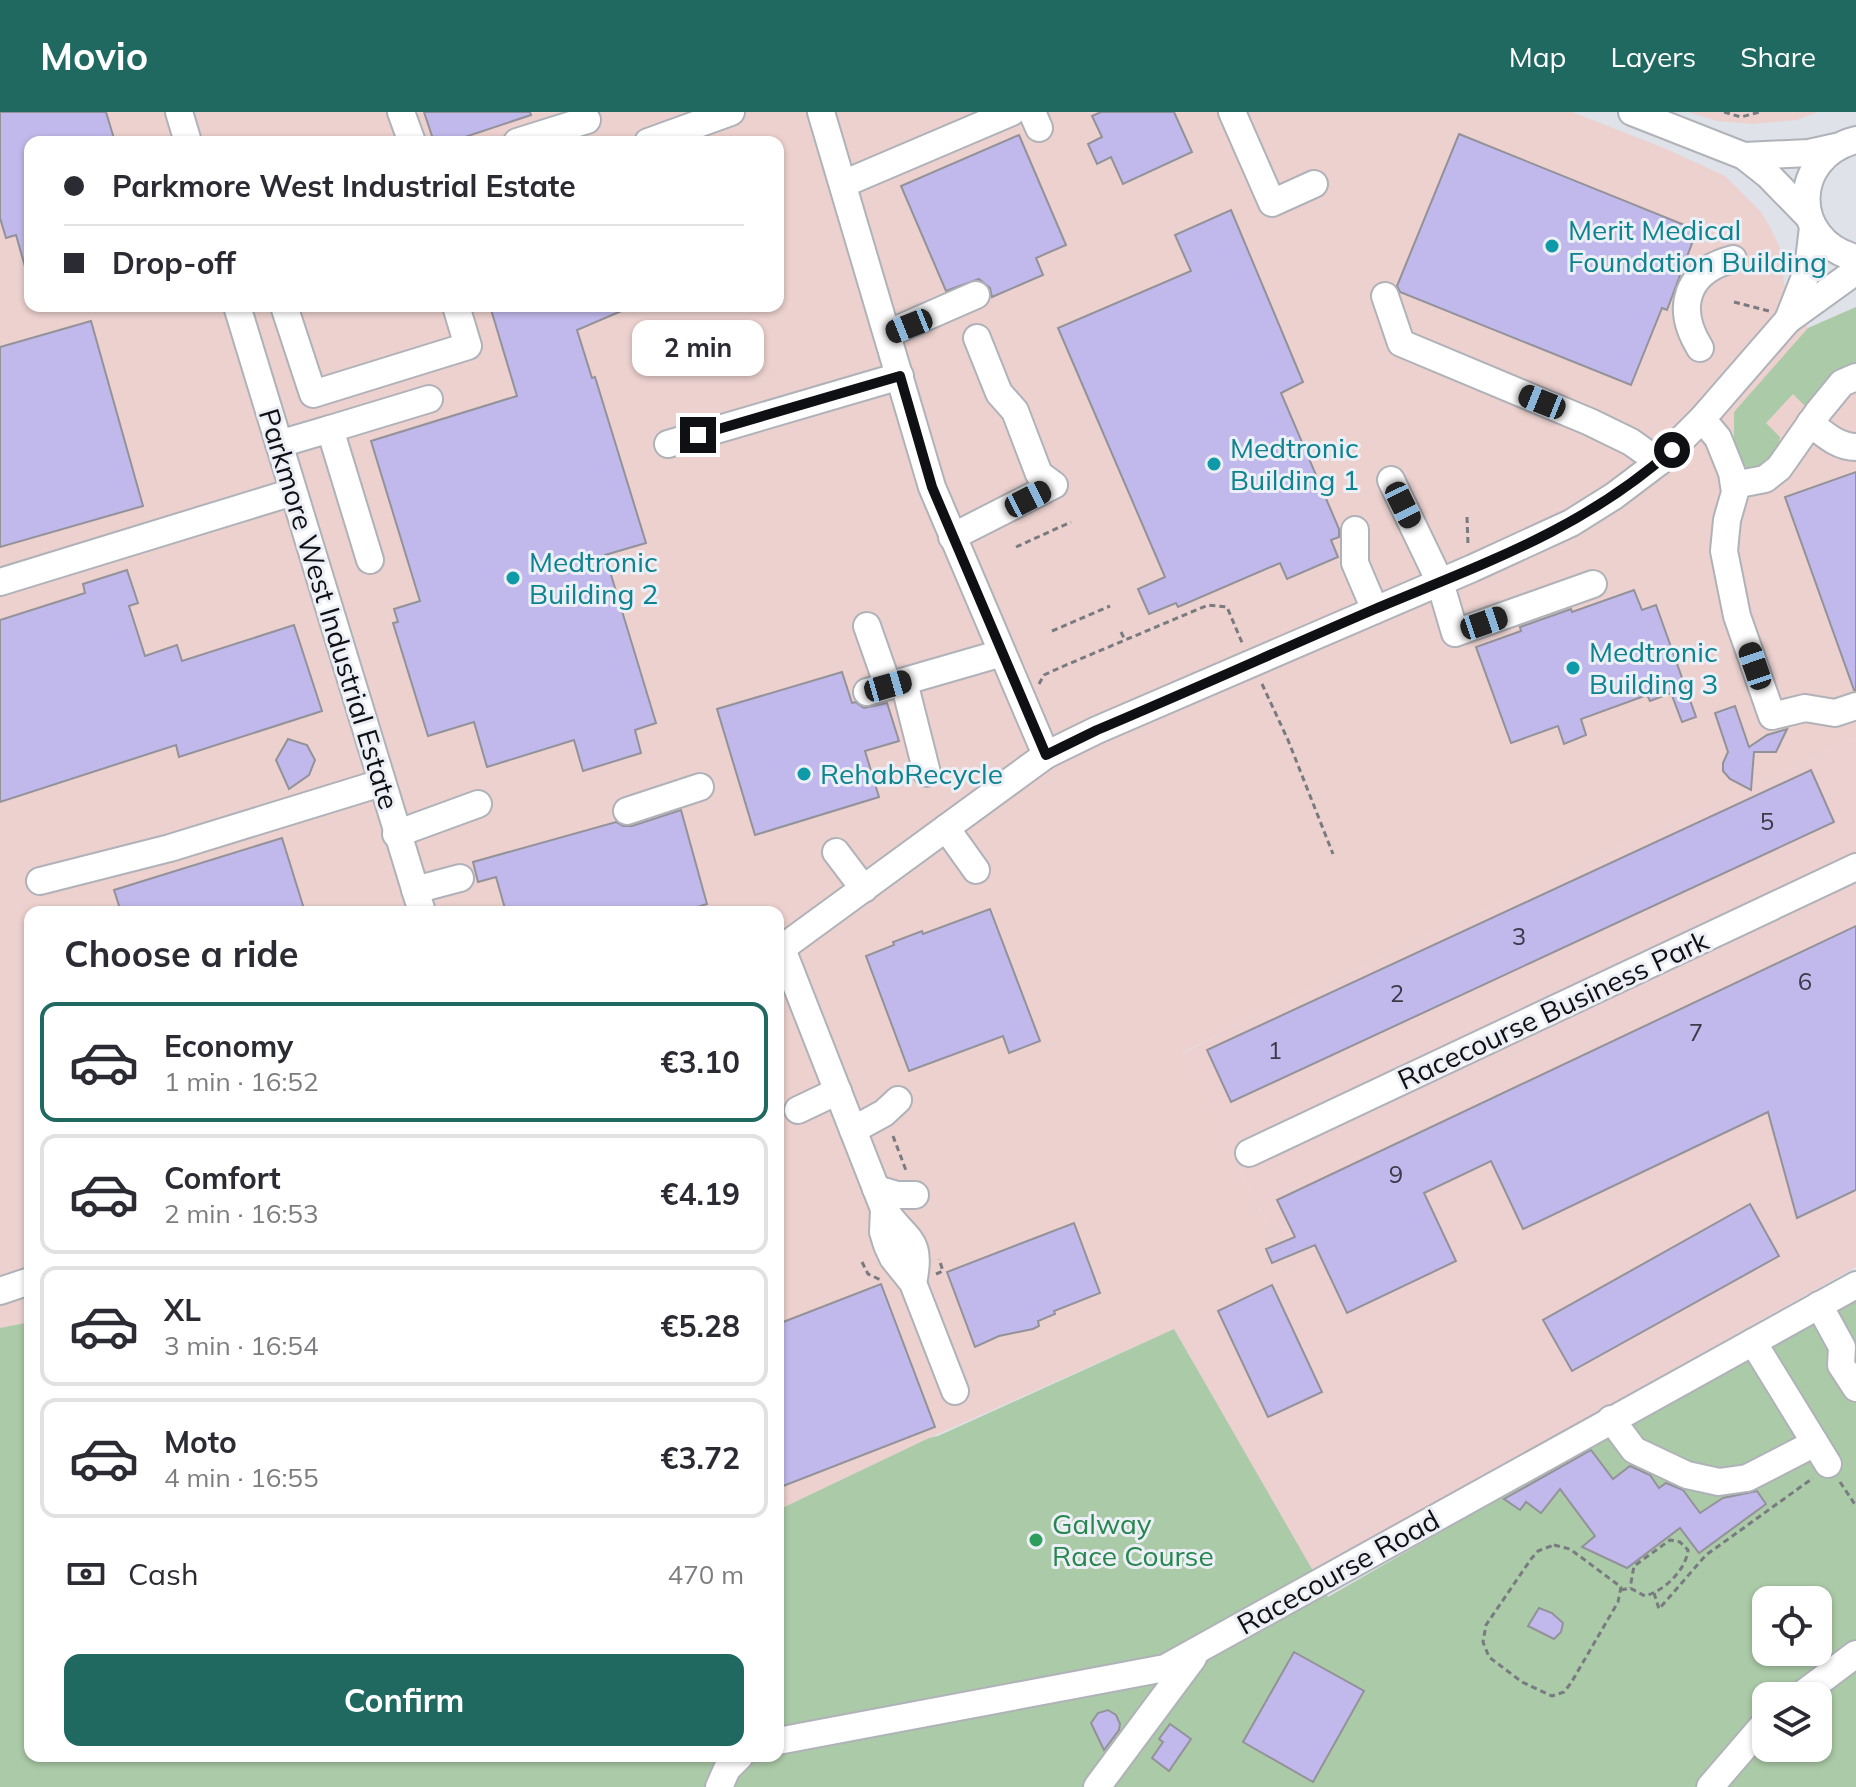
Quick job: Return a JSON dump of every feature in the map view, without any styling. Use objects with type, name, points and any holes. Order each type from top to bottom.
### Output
[{"type":"street","points":[[179,112],[186,136]]},
{"type":"street","points":[[401,112],[410,136]]},
{"type":"street","points":[[665,136],[731,112]]},
{"type":"street","points":[[821,112],[932,487],[1046,755]]},
{"type":"street","points":[[843,184],[1012,112]]},
{"type":"street","points":[[1232,112],[1272,203],[1314,184]]},
{"type":"street","points":[[1632,112],[1744,156],[1768,175],[1811,222],[1823,241],[1837,252],[1856,258]]},
{"type":"street","points":[[536,136],[587,120]]},
{"type":"street","points":[[1744,156],[1809,153],[1848,140]]},
{"type":"street","points":[[1788,320],[1808,269],[1811,222],[1806,201],[1808,185],[1819,163],[1848,140]]},
{"type":"street","points":[[1700,348],[1686,317],[1686,301],[1707,269],[1733,259]]},
{"type":"street","points":[[784,947],[1046,755],[1097,730],[1473,568],[1571,523],[1614,496],[1659,462],[1702,419],[1788,320],[1856,271]]},
{"type":"street","points":[[887,334],[976,295]]},
{"type":"street","points":[[1385,296],[1401,343],[1590,422],[1631,442],[1659,462]]},
{"type":"street","name":"Parkmore West Industrial Estate","points":[[239,312],[418,901]]},
{"type":"street","points":[[286,312],[313,394],[468,346],[458,312]]},
{"type":"street","points":[[952,537],[1054,485],[1039,474],[1015,411],[999,393],[977,338]]},
{"type":"street","points":[[668,444],[900,376]]},
{"type":"street","points":[[1734,485],[1765,479],[1772,473],[1842,383],[1856,377]]},
{"type":"street","points":[[279,444],[429,399]]},
{"type":"street","points":[[1702,419],[1718,438],[1734,485],[1724,551],[1737,616],[1772,716],[1805,708],[1835,713],[1856,706]]},
{"type":"street","points":[[1810,423],[1838,443],[1856,447]]},
{"type":"street","points":[[330,429],[370,560]]},
{"type":"street","points":[[1391,480],[1440,582],[1455,633],[1593,584]]},
{"type":"street","points":[[0,582],[293,492]]},
{"type":"street","points":[[1355,530],[1355,563],[1375,610]]},
{"type":"street","points":[[867,626],[886,687],[927,773]]},
{"type":"street","points":[[886,687],[1002,653]]},
{"type":"street","points":[[40,881],[170,848],[381,783]]},
{"type":"street","points":[[627,811],[700,787]]},
{"type":"street","points":[[396,834],[478,804]]},
{"type":"street","points":[[946,828],[976,870]]},
{"type":"street","points":[[836,852],[864,889]]},
{"type":"street","name":"Racecourse Business Park","points":[[1249,1153],[1856,867]]},
{"type":"street","points":[[418,901],[460,878]]},
{"type":"street","points":[[784,960],[880,1199],[887,1245],[913,1283],[955,1391]]},
{"type":"street","points":[[798,1110],[838,1091]]},
{"type":"street","points":[[853,1130],[884,1113],[898,1100]]},
{"type":"street","points":[[880,1199],[915,1195]]},
{"type":"street","points":[[2,1284],[24,1282]]},
{"type":"street","name":"Racecourse Road","points":[[784,1740],[1165,1668],[1856,1285]]},
{"type":"street","points":[[1819,1305],[1842,1347],[1841,1365],[1856,1388]]},
{"type":"street","points":[[1611,1419],[1634,1450],[1687,1475],[1719,1482],[1824,1458],[1753,1342]]},
{"type":"street","points":[[1097,1787],[1200,1650]]},
{"type":"street","points":[[1819,1682],[1856,1654]]},
{"type":"street","points":[[1710,1787],[1752,1736]]},
{"type":"street","points":[[719,1787],[727,1769],[734,1762]]},
{"type":"path","points":[[1724,112],[1741,117],[1760,112]]},
{"type":"path","points":[[1734,302],[1778,314],[1788,320]]},
{"type":"path","points":[[1467,517],[1468,553],[1473,568]]},
{"type":"path","points":[[1016,547],[1071,522]]},
{"type":"path","points":[[1052,631],[1110,606]]},
{"type":"path","points":[[1121,632],[1125,640]]},
{"type":"path","points":[[1063,658],[1066,665]]},
{"type":"path","points":[[1654,1593],[1659,1609],[1706,1555],[1824,1458],[1856,1506]]},
{"type":"path","points":[[1621,1590],[1630,1588],[1645,1596],[1658,1592],[1687,1562],[1688,1550],[1680,1542],[1670,1540],[1640,1561],[1630,1575],[1630,1588]]},
{"type":"path","points":[[1545,1547],[1570,1549],[1613,1579],[1621,1590],[1618,1602],[1571,1683],[1559,1696],[1552,1696],[1522,1682],[1486,1652],[1483,1642],[1486,1625],[1531,1559],[1545,1547]]},
{"type":"shaded area","points":[[0,112],[1572,112],[1725,176],[1761,212],[1770,227],[1781,250],[1784,284],[1808,328],[1856,307],[1856,738],[1240,1023],[1182,1053],[1289,1270],[1174,1329],[929,1438],[784,1507],[784,906],[24,906],[24,1323],[0,1328]]},
{"type":"shaded area","points":[[1688,112],[1818,112],[1797,120],[1753,124],[1717,121]]},
{"type":"shaded area","points":[[1856,738],[1856,1267],[1311,1571],[1174,1329],[1289,1269],[1182,1054],[1240,1023]]},
{"type":"green space","points":[[1856,307],[1856,369],[1807,408],[1793,394],[1766,423],[1780,437],[1775,460],[1752,470],[1742,466],[1734,447],[1734,412],[1808,328]]},
{"type":"green space","name":"Galway Race Course","points":[[1856,1292],[1856,1787],[0,1787],[0,1328],[24,1323],[24,1762],[784,1762],[784,1507],[1174,1329],[1328,1597]]},
{"type":"building","points":[[0,112],[106,112],[113,136],[24,136],[24,263],[16,235],[6,238],[0,218]]},
{"type":"building","points":[[424,112],[530,112],[531,115],[468,136],[432,136]]},
{"type":"building","points":[[1101,112],[1174,112],[1192,152],[1123,184],[1111,157],[1097,164],[1088,144],[1102,137],[1092,116]]},
{"type":"building","name":"Merit Medical Foundation Building","points":[[1459,134],[1697,230],[1667,310],[1662,308],[1631,385],[1400,292],[1397,286]]},
{"type":"building","points":[[1019,135],[1066,245],[1036,258],[1043,275],[992,297],[990,288],[979,279],[946,291],[901,186]]},
{"type":"building","name":"Medtronic Building 1","points":[[1231,210],[1303,382],[1281,393],[1339,529],[1339,537],[1331,540],[1338,557],[1287,579],[1280,563],[1178,607],[1176,603],[1149,614],[1138,589],[1165,577],[1058,328],[1191,271],[1175,235]]},
{"type":"building","name":"Medtronic Building 2","points":[[492,312],[619,312],[577,330],[592,378],[595,377],[646,543],[605,555],[656,723],[635,730],[641,753],[583,771],[574,740],[487,767],[474,722],[428,736],[393,623],[398,622],[394,609],[420,601],[371,441],[517,396]]},
{"type":"building","points":[[91,321],[143,506],[0,547],[0,347]]},
{"type":"building","points":[[1856,472],[1856,690],[1854,690],[1785,497]]},
{"type":"building","points":[[127,570],[138,603],[129,606],[145,656],[177,645],[182,661],[294,625],[322,711],[179,757],[176,745],[0,802],[0,620],[85,593],[83,584]]},
{"type":"building","name":"Medtronic Building 3","points":[[1634,590],[1642,610],[1656,605],[1696,717],[1682,722],[1671,693],[1650,701],[1647,695],[1581,719],[1586,735],[1564,744],[1558,726],[1511,743],[1476,647],[1521,631],[1520,627]]},
{"type":"building","name":"RehabRecycle","points":[[842,672],[852,703],[864,708],[887,703],[899,741],[865,751],[879,797],[755,835],[717,709]]},
{"type":"building","points":[[1735,706],[1749,747],[1767,735],[1787,729],[1776,752],[1754,752],[1751,790],[1730,779],[1723,771],[1728,752],[1715,713]]},
{"type":"building","points":[[288,739],[307,745],[315,760],[309,775],[289,789],[276,760]]},
{"type":"building","points":[[1811,770],[1834,822],[1231,1102],[1207,1050]]},
{"type":"building","points":[[681,810],[707,904],[504,906],[496,877],[478,882],[473,862],[616,822],[632,826]]},
{"type":"building","points":[[282,838],[303,906],[119,906],[114,890]]},
{"type":"building","points":[[990,909],[1040,1041],[1009,1053],[1003,1036],[909,1071],[866,956],[922,931],[923,934]]},
{"type":"building","points":[[1856,926],[1856,1190],[1797,1218],[1768,1112],[1523,1229],[1491,1161],[1424,1193],[1456,1261],[1347,1313],[1315,1245],[1272,1263],[1266,1249],[1295,1237],[1277,1200]]},
{"type":"building","points":[[1750,1204],[1779,1256],[1572,1371],[1543,1320]]},
{"type":"building","points":[[1074,1223],[1100,1293],[1054,1311],[1055,1314],[1038,1321],[1039,1326],[1033,1329],[999,1336],[975,1347],[947,1272]]},
{"type":"building","points":[[881,1284],[935,1427],[784,1486],[784,1322]]},
{"type":"building","points":[[1272,1285],[1322,1392],[1268,1417],[1218,1311]]},
{"type":"building","points":[[1591,1450],[1613,1479],[1630,1466],[1650,1475],[1659,1488],[1666,1483],[1683,1490],[1700,1513],[1723,1498],[1757,1491],[1766,1504],[1699,1553],[1680,1528],[1627,1568],[1582,1547],[1595,1536],[1560,1489],[1541,1513],[1526,1502],[1520,1510],[1504,1499]]},
{"type":"building","points":[[1539,1608],[1552,1613],[1563,1623],[1561,1632],[1554,1639],[1528,1626]]},
{"type":"building","points":[[1294,1652],[1364,1691],[1313,1782],[1243,1742]]},
{"type":"building","points":[[1108,1710],[1116,1715],[1120,1724],[1104,1750],[1091,1723],[1098,1713]]},
{"type":"building","points":[[1170,1724],[1191,1739],[1169,1771],[1152,1758],[1163,1742],[1159,1739]]},
{"type":"place","name":"Merit Medical Foundation Building","points":[[1552,246]]},
{"type":"place","name":"Medtronic Building 1","points":[[1214,464]]},
{"type":"place","name":"Medtronic Building 2","points":[[513,578]]},
{"type":"place","name":"Medtronic Building 3","points":[[1573,668]]},
{"type":"place","name":"RehabRecycle","points":[[804,774]]},
{"type":"place","name":"Galway Race Course","points":[[1036,1540]]},
{"type":"route","points":[[698,435],[900,376],[932,487],[1046,755],[1571,523],[1642,476],[1672,450]]}]
